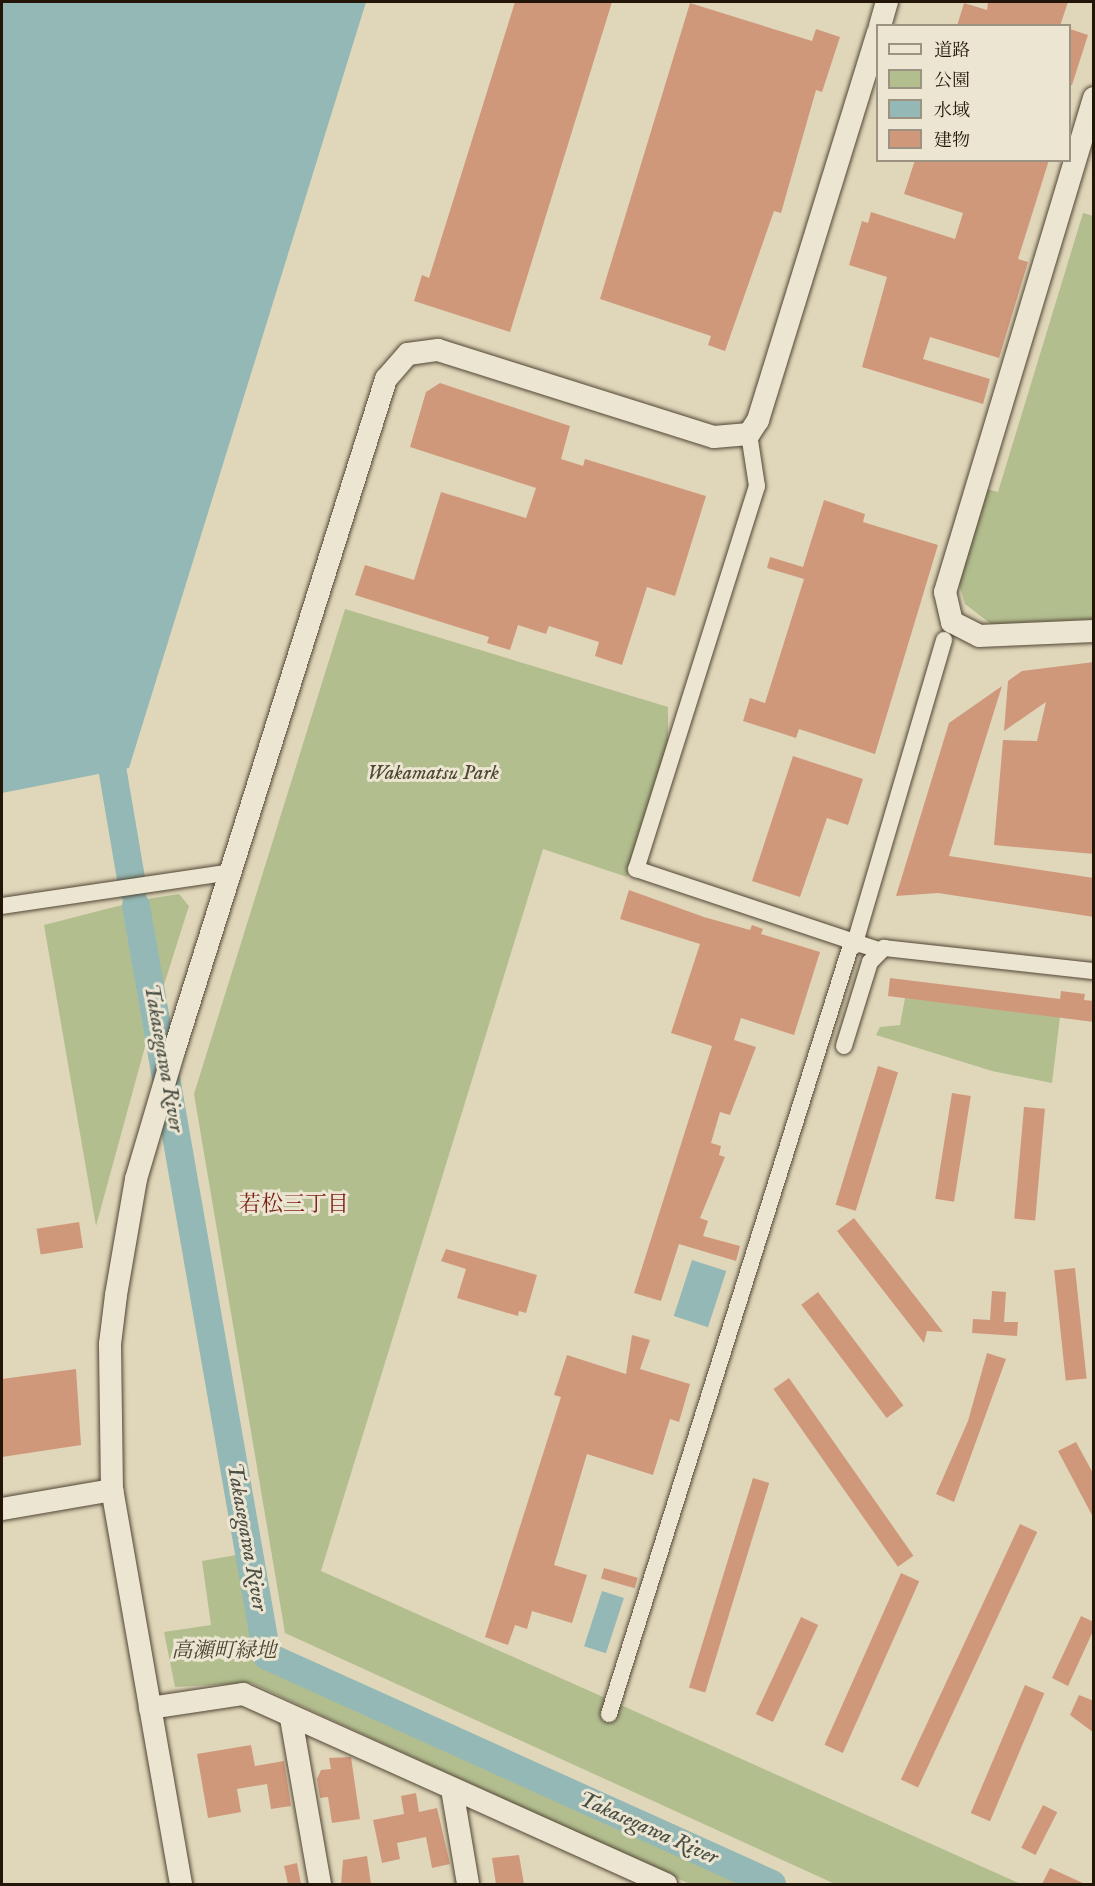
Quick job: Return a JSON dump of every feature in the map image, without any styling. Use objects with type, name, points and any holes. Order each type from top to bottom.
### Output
[{"type":"street","points":[[881,24],[887,2]]},
{"type":"street","points":[[876,39],[758,420],[748,434],[757,486],[636,869],[852,945],[878,950],[1094,971]]},
{"type":"street","points":[[1094,98],[945,592],[952,622],[979,636],[1094,631]]},
{"type":"street","points":[[182,1884],[112,1490],[110,1344],[116,1294],[136,1179],[156,1110],[386,379],[397,362],[420,349],[438,350],[714,437],[748,434]]},
{"type":"street","points":[[609,1714],[852,945],[944,640]]},
{"type":"street","points":[[2,906],[120,886],[231,872]]},
{"type":"street","points":[[844,1046],[878,950]]},
{"type":"street","points":[[2,1509],[112,1490]]},
{"type":"street","points":[[150,1708],[243,1694],[291,1718],[666,1884]]},
{"type":"street","points":[[291,1718],[320,1884]]},
{"type":"street","points":[[452,1789],[468,1884]]},
{"type":"green space","points":[[1083,213],[1094,216],[1093,619],[991,624],[965,604],[958,581],[983,488],[998,492]]},
{"type":"green space","name":"Wakamatsu Park","points":[[345,609],[668,707],[668,742],[627,877],[543,849],[321,1571],[1021,1884],[835,1884],[285,1633],[194,1094]]},
{"type":"green space","points":[[179,894],[189,906],[163,988],[147,899]]},
{"type":"green space","points":[[122,905],[146,1043],[96,1226],[44,925]]},
{"type":"green space","points":[[905,998],[1060,1017],[1052,1083],[992,1071],[876,1035],[880,1027],[900,1025]]},
{"type":"green space","name":"高瀬町緑地","points":[[236,1555],[256,1662],[747,1884],[690,1884],[251,1683],[175,1687],[164,1632],[211,1625],[202,1561]]},
{"type":"water","points":[[2,2],[366,2],[129,768],[2,793]]},
{"type":"water","points":[[692,1260],[726,1271],[708,1327],[674,1316]]},
{"type":"water","points":[[602,1591],[624,1598],[606,1653],[584,1646]]},
{"type":"building","points":[[515,2],[612,2],[510,332],[414,301],[422,275],[429,278]]},
{"type":"building","points":[[988,2],[1068,2],[1061,24],[958,24],[964,3],[987,10]]},
{"type":"building","points":[[690,3],[812,41],[816,29],[840,37],[822,92],[816,90],[781,213],[774,211],[725,351],[708,345],[711,336],[600,299]]},
{"type":"building","points":[[1071,29],[1088,35],[1071,85]]},
{"type":"building","points":[[914,162],[1048,162],[1018,259],[1028,262],[999,358],[930,337],[923,359],[990,379],[983,404],[862,367],[887,277],[849,265],[862,221],[868,223],[871,212],[955,239],[963,213],[904,194]]},
{"type":"building","points":[[440,383],[570,426],[561,459],[583,466],[585,459],[706,496],[675,596],[647,587],[622,665],[595,656],[599,642],[549,626],[546,634],[518,625],[510,650],[487,643],[489,637],[355,595],[365,565],[414,580],[441,492],[526,518],[536,488],[410,447],[426,392]]},
{"type":"building","points":[[824,500],[865,514],[863,522],[938,545],[875,754],[799,729],[796,738],[743,721],[750,698],[765,703],[804,579],[767,568],[770,557],[803,567]]},
{"type":"building","points":[[1094,662],[1094,854],[994,845],[1003,740],[1037,741],[1046,702],[1004,731],[1008,681],[1022,671]]},
{"type":"building","points":[[1002,686],[949,856],[1094,878],[1094,917],[938,893],[896,896],[949,723]]},
{"type":"building","points":[[793,756],[863,779],[848,825],[827,818],[800,897],[752,881]]},
{"type":"building","points":[[629,890],[704,917],[750,930],[752,925],[763,929],[761,934],[820,952],[794,1035],[741,1018],[734,1040],[756,1047],[730,1115],[720,1112],[711,1143],[721,1146],[719,1155],[725,1157],[700,1218],[708,1221],[703,1236],[740,1246],[736,1261],[679,1244],[661,1301],[634,1293],[712,1046],[671,1033],[700,944],[620,919]]},
{"type":"building","points":[[890,978],[1060,999],[1061,991],[1085,994],[1084,1000],[1094,1001],[1094,1022],[888,996]]},
{"type":"building","points":[[878,1066],[898,1072],[856,1211],[836,1205]]},
{"type":"building","points":[[952,1093],[971,1096],[954,1202],[935,1199]]},
{"type":"building","points":[[1024,1107],[1045,1109],[1035,1220],[1014,1219]]},
{"type":"building","points":[[854,1218],[943,1332],[927,1331],[924,1343],[837,1231]]},
{"type":"building","points":[[79,1222],[83,1248],[41,1254],[37,1229]]},
{"type":"building","points":[[446,1249],[537,1275],[526,1313],[519,1311],[518,1316],[457,1298],[466,1269],[441,1261]]},
{"type":"building","points":[[1075,1268],[1087,1378],[1066,1381],[1054,1270]]},
{"type":"building","points":[[992,1291],[1006,1292],[1004,1322],[1018,1322],[1017,1336],[972,1333],[973,1319],[990,1320]]},
{"type":"building","points":[[818,1292],[903,1405],[887,1418],[801,1305]]},
{"type":"building","points":[[632,1335],[650,1340],[640,1369],[690,1384],[679,1422],[670,1419],[653,1475],[587,1454],[554,1565],[587,1575],[572,1623],[532,1611],[527,1629],[515,1625],[508,1645],[485,1637],[561,1397],[554,1395],[567,1355],[626,1374]]},
{"type":"building","points":[[987,1353],[1006,1359],[954,1502],[936,1494],[968,1421]]},
{"type":"building","points":[[76,1369],[81,1445],[2,1457],[2,1379]]},
{"type":"building","points":[[789,1378],[913,1556],[898,1567],[773,1389]]},
{"type":"building","points":[[1076,1442],[1094,1475],[1094,1519],[1058,1451]]},
{"type":"building","points":[[753,1478],[769,1483],[705,1692],[689,1687]]},
{"type":"building","points":[[1020,1524],[1037,1532],[918,1788],[901,1780]]},
{"type":"building","points":[[604,1568],[638,1578],[635,1588],[601,1579]]},
{"type":"building","points":[[901,1573],[919,1581],[843,1753],[825,1745]]},
{"type":"building","points":[[1081,1616],[1094,1622],[1094,1629],[1068,1686],[1052,1678]]},
{"type":"building","points":[[801,1617],[818,1625],[773,1722],[756,1714]]},
{"type":"building","points":[[1025,1685],[1044,1693],[990,1821],[971,1813]]},
{"type":"building","points":[[1079,1695],[1094,1701],[1094,1733],[1070,1715]]},
{"type":"building","points":[[251,1745],[255,1766],[284,1761],[291,1806],[271,1809],[267,1784],[237,1789],[241,1812],[208,1818],[197,1754]]},
{"type":"building","points":[[351,1757],[360,1819],[332,1823],[328,1797],[320,1798],[317,1779],[321,1770],[331,1769],[329,1758]]},
{"type":"building","points":[[416,1793],[419,1812],[437,1808],[450,1864],[432,1868],[426,1837],[397,1843],[400,1859],[382,1863],[373,1820],[404,1814],[401,1796]]},
{"type":"building","points":[[1043,1805],[1057,1812],[1035,1855],[1021,1848]]},
{"type":"building","points":[[519,1855],[524,1884],[496,1884],[492,1858]]},
{"type":"building","points":[[367,1856],[371,1884],[341,1884],[343,1860]]},
{"type":"building","points":[[297,1863],[301,1884],[288,1884],[284,1866]]},
{"type":"building","points":[[1050,1868],[1085,1884],[1042,1884]]},
{"type":"waterway","name":"Takasegawa River","points":[[107,738],[133,890]]},
{"type":"waterway","name":"Takasegawa River","points":[[136,906],[267,1656],[772,1884]]},
{"type":"district","name":"若松三丁目","points":[[294,1206]]}]
